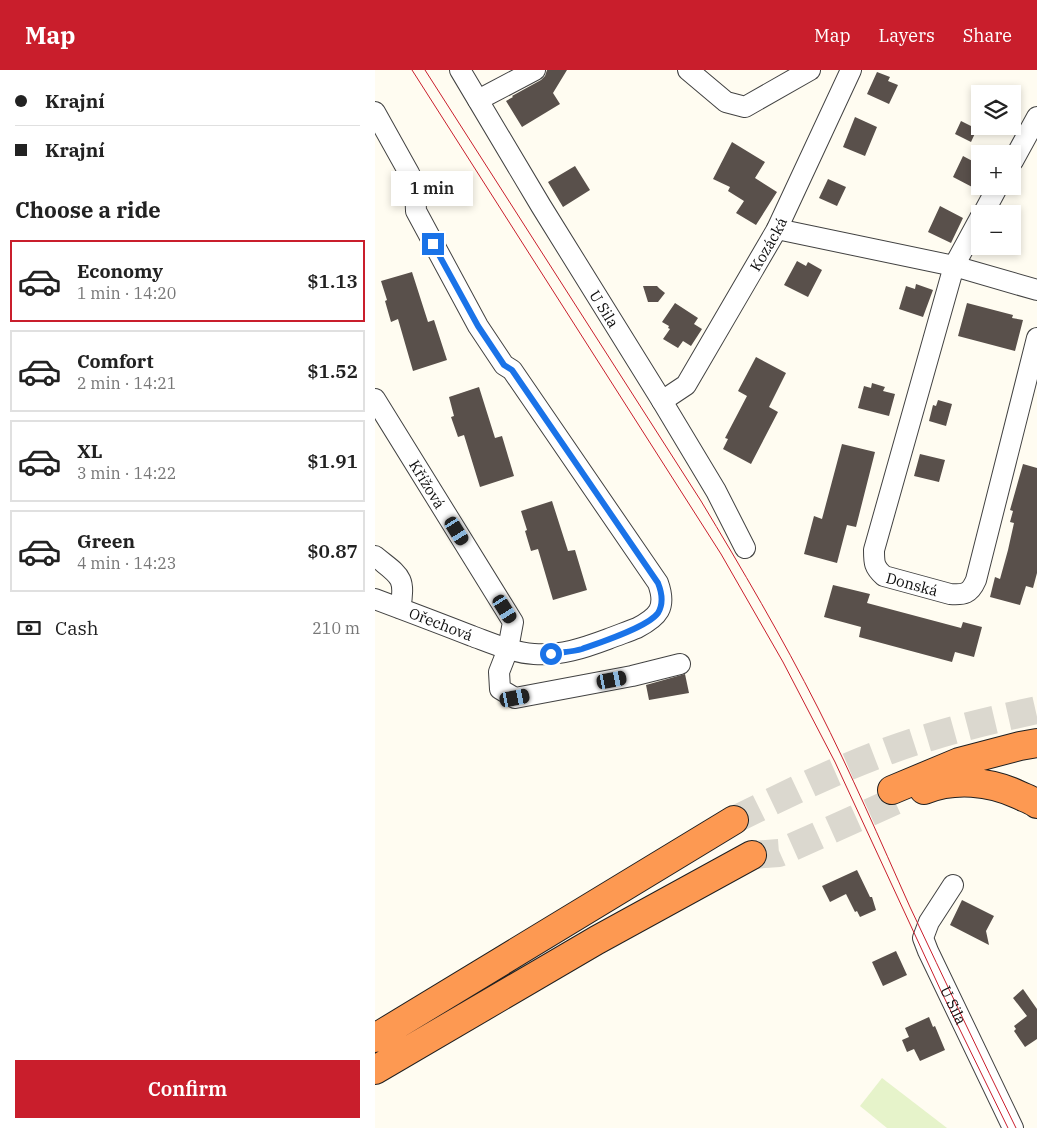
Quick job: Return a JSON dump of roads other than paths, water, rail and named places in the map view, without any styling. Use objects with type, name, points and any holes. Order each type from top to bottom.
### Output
[{"type":"highway","points":[[1037,743],[959,762],[894,795],[953,783],[985,784],[1011,791],[1037,804]]},
{"type":"highway","points":[[375,1038],[734,820]]},
{"type":"highway","points":[[375,1070],[597,940],[752,855]]},
{"type":"street","name":"U Sila","points":[[460,70],[716,491],[745,548]]},
{"type":"street","points":[[478,100],[535,70]]},
{"type":"street","points":[[688,70],[725,102],[745,107],[810,70]]},
{"type":"street","name":"Kozácká","points":[[662,401],[686,385],[777,229],[851,70]]},
{"type":"street","name":"Ořechová","points":[[375,112],[415,186],[416,211],[478,326],[504,365],[512,370],[518,378],[658,583],[662,593],[662,601],[658,612],[651,620],[630,631],[580,649],[551,654],[532,654],[508,649],[375,599]]},
{"type":"street","points":[[1021,146],[1037,117]]},
{"type":"street","points":[[777,229],[953,266],[1037,290]]},
{"type":"street","name":"Donská","points":[[971,234],[953,266],[874,550],[874,564],[877,570],[884,576],[950,594],[969,592],[973,586],[1037,338]]},
{"type":"street","name":"Křížová","points":[[375,399],[513,622],[508,649],[499,672],[501,689],[515,698],[632,676],[680,664]]},
{"type":"street","points":[[375,556],[393,570],[401,580],[402,599],[400,608]]},
{"type":"street","name":"U Sila","points":[[953,885],[929,922],[923,938],[1013,1128]]},
{"type":"tunnel","points":[[734,820],[806,785],[880,754],[956,729],[1037,710]]},
{"type":"tunnel","points":[[752,855],[779,853],[897,800]]},
{"type":"tram line","points":[[412,70],[721,554],[783,662],[835,762],[941,991],[1008,1128]]},
{"type":"tram line","points":[[425,70],[701,501],[776,629],[842,757],[910,907],[1016,1128]]}]
